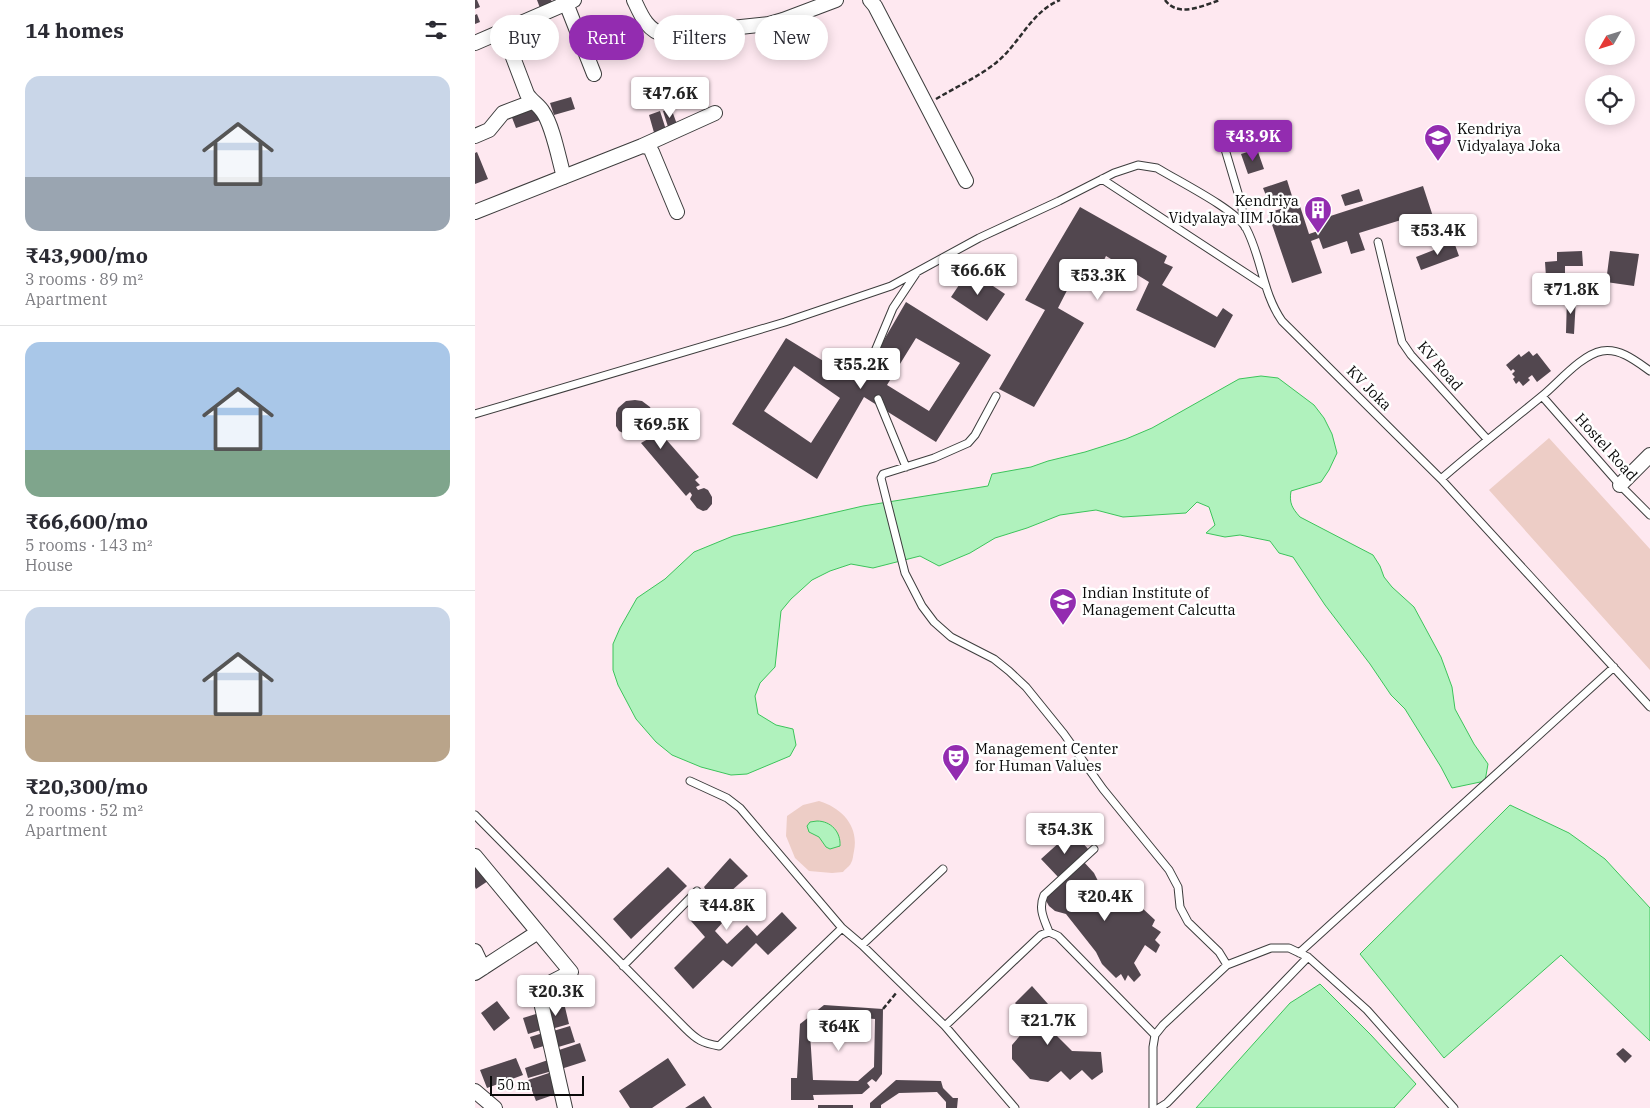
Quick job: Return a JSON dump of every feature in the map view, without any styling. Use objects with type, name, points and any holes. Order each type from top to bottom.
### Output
[{"type":"street","points":[[634,0],[651,30],[665,35],[769,24],[836,0]]},
{"type":"street","points":[[870,0],[875,6],[927,104],[966,181]]},
{"type":"street","points":[[540,15],[570,2],[594,74]]},
{"type":"street","points":[[475,43],[490,37]]},
{"type":"street","points":[[514,60],[527,94],[532,102],[541,108],[548,121],[564,177]]},
{"type":"street","points":[[475,136],[489,130],[503,113],[532,102]]},
{"type":"street","points":[[475,212],[643,146],[715,113]]},
{"type":"street","points":[[643,146],[649,147],[652,152],[677,212]]},
{"type":"street","points":[[1621,484],[1650,454]]},
{"type":"street","points":[[475,856],[571,972],[538,989],[565,1108]]},
{"type":"street","points":[[475,951],[479,971],[538,932]]},
{"type":"street","points":[[475,1091],[495,1108]]},
{"type":"lane","points":[[1219,129],[1241,203],[1245,227]]},
{"type":"lane","name":"KV Joka","points":[[475,414],[785,322],[891,286],[979,238],[1114,173],[1138,165],[1157,168],[1231,212],[1245,227],[1257,257],[1264,285],[1273,308],[1282,321],[1441,479],[1613,667],[1649,703]]},
{"type":"lane","points":[[1102,179],[1264,285]]},
{"type":"lane","name":"KV Road","points":[[1377,242],[1402,342],[1411,355],[1487,439]]},
{"type":"lane","points":[[875,351],[893,308],[917,271]]},
{"type":"lane","points":[[1441,479],[1487,439],[1542,396],[1589,354],[1604,350],[1619,351],[1650,371]]},
{"type":"lane","points":[[996,396],[975,435],[968,443],[934,458],[883,474],[881,478],[905,574],[922,606],[934,622],[951,637],[994,659],[1009,671],[1031,694],[1070,742],[1103,789],[1169,870],[1178,887],[1180,907],[1188,922],[1219,952],[1227,965]]},
{"type":"lane","name":"Hostel Road","points":[[1542,396],[1650,515]]},
{"type":"lane","points":[[878,398],[906,467]]},
{"type":"lane","points":[[1299,953],[1613,667]]},
{"type":"lane","points":[[690,781],[727,798],[740,808],[842,928],[945,1026],[1015,1108]]},
{"type":"lane","points":[[475,816],[694,1038],[703,1043],[719,1046],[842,928]]},
{"type":"lane","points":[[1093,849],[1044,895],[1041,902],[1041,912],[1049,932],[1058,936],[1155,1034]]},
{"type":"lane","points":[[862,945],[943,869]]},
{"type":"lane","points":[[623,966],[697,891]]},
{"type":"lane","points":[[945,1026],[1041,935],[1049,932]]},
{"type":"lane","points":[[1153,1108],[1153,1047],[1155,1034],[1227,965],[1271,948],[1289,948],[1308,957],[1367,1010],[1454,1108]]},
{"type":"lane","points":[[1159,1108],[1167,1103],[1308,957]]},
{"type":"path","points":[[927,104],[995,64],[1044,9],[1060,0]]},
{"type":"path","points":[[1165,0],[1175,9],[1185,10],[1220,0]]},
{"type":"path","points":[[883,1009],[903,986]]},
{"type":"shaded area","points":[[1261,376],[1278,378],[1314,405],[1324,418],[1332,434],[1337,453],[1321,482],[1291,491],[1290,499],[1293,508],[1300,517],[1373,555],[1384,577],[1414,607],[1441,657],[1452,687],[1455,709],[1474,744],[1488,764],[1485,781],[1452,788],[1405,709],[1391,695],[1325,605],[1293,557],[1279,553],[1270,541],[1240,535],[1225,537],[1206,533],[1215,525],[1209,507],[1197,502],[1186,513],[1123,517],[1096,510],[1060,515],[995,538],[970,553],[939,566],[920,556],[873,568],[851,564],[812,580],[781,611],[775,667],[760,683],[755,696],[758,714],[776,725],[793,729],[796,745],[790,756],[747,774],[731,775],[701,767],[672,755],[656,742],[636,719],[618,685],[613,670],[613,644],[637,598],[665,579],[694,552],[733,536],[863,506],[988,486],[992,474],[1031,467],[1126,439],[1152,428],[1239,379]]},
{"type":"shaded area","points":[[1549,438],[1650,549],[1650,670],[1489,490]]},
{"type":"shaded area","points":[[819,801],[835,808],[841,813],[847,819],[854,834],[855,842],[852,860],[843,872],[809,871],[795,858],[786,836],[787,816],[803,805]]},
{"type":"shaded area","points":[[1510,805],[1569,833],[1605,859],[1650,908],[1650,1041],[1561,955],[1444,1058],[1360,954]]},
{"type":"shaded area","points":[[810,822],[827,823],[834,828],[839,836],[840,846],[830,849],[826,847],[819,837],[809,832],[807,826]]},
{"type":"shaded area","points":[[1320,984],[1416,1084],[1394,1108],[1196,1108],[1290,1003]]},
{"type":"building","points":[[475,0],[477,0],[480,7],[475,9]]},
{"type":"building","points":[[537,0],[551,0],[553,3],[540,8]]},
{"type":"building","points":[[477,14],[480,22],[475,24],[475,15]]},
{"type":"building","points":[[571,97],[575,109],[554,115],[550,103]]},
{"type":"building","points":[[536,107],[540,120],[516,128],[511,115]]},
{"type":"building","points":[[671,108],[678,127],[669,130],[663,111]]},
{"type":"building","points":[[660,111],[667,133],[655,136],[649,115]]},
{"type":"building","points":[[1257,149],[1264,169],[1248,174],[1241,154]]},
{"type":"building","points":[[477,152],[488,179],[475,184],[475,153]]},
{"type":"building","points":[[1287,180],[1292,196],[1269,203],[1263,188]]},
{"type":"building","name":"Kendriya Vidyalaya IIM Joka","points":[[1423,186],[1439,235],[1409,244],[1401,220],[1359,233],[1365,250],[1351,254],[1347,241],[1323,249],[1319,238],[1311,241],[1322,273],[1292,283],[1268,213],[1299,203],[1309,234],[1318,231],[1315,221]]},
{"type":"building","points":[[1359,189],[1363,201],[1345,206],[1341,195]]},
{"type":"building","points":[[1080,207],[1167,256],[1164,263],[1173,267],[1162,285],[1217,317],[1223,308],[1233,315],[1215,348],[1136,310],[1149,282],[1106,256],[1098,272],[1081,263],[1058,308],[1084,323],[1034,407],[999,389],[1045,310],[1025,300]]},
{"type":"building","points":[[1454,242],[1459,256],[1421,270],[1416,257]]},
{"type":"building","points":[[1582,251],[1583,266],[1565,266],[1565,277],[1546,277],[1545,262],[1557,261],[1557,252]]},
{"type":"building","points":[[1610,251],[1639,254],[1634,286],[1606,282]]},
{"type":"building","points":[[969,270],[1005,294],[987,321],[951,297]]},
{"type":"building","points":[[1567,297],[1576,298],[1574,334],[1566,333]]},
{"type":"building","points":[[906,302],[991,355],[936,442],[864,397],[817,479],[732,424],[786,338],[859,383]],"holes":[[[916,338],[960,363],[929,411],[887,385]],[[794,366],[840,398],[811,443],[764,411]]]},
{"type":"building","points":[[1529,351],[1533,356],[1537,353],[1551,371],[1537,382],[1532,375],[1528,378],[1530,380],[1523,386],[1519,381],[1516,384],[1513,379],[1515,377],[1512,374],[1515,371],[1513,369],[1511,371],[1506,365],[1519,354],[1521,357]]},
{"type":"building","points":[[626,401],[642,401],[650,407],[654,415],[653,433],[657,429],[699,477],[695,480],[700,485],[696,487],[698,490],[704,488],[708,490],[712,497],[712,504],[707,510],[703,511],[697,508],[690,499],[692,495],[690,492],[686,496],[641,443],[648,439],[644,435],[633,438],[619,431],[616,426],[618,408]]},
{"type":"building","points":[[1072,831],[1089,850],[1059,878],[1041,859]]},
{"type":"building","points":[[730,858],[748,876],[721,900],[731,913],[715,931],[727,944],[747,925],[757,936],[782,912],[797,928],[768,955],[756,943],[732,967],[723,960],[693,989],[674,968],[705,937],[691,921],[712,901],[704,887]]},
{"type":"building","points":[[1083,861],[1094,873],[1098,881],[1098,887],[1136,912],[1140,906],[1155,920],[1152,926],[1161,932],[1155,940],[1160,945],[1156,953],[1145,945],[1134,963],[1141,975],[1134,982],[1128,975],[1125,981],[1121,974],[1116,978],[1102,964],[1096,952],[1066,914],[1055,911],[1045,899]]},
{"type":"building","points":[[475,864],[488,881],[476,889],[475,887]]},
{"type":"building","points":[[668,867],[687,886],[631,939],[613,919]]},
{"type":"building","points":[[1032,986],[1048,1004],[1044,1023],[1072,1051],[1101,1052],[1103,1072],[1092,1080],[1082,1070],[1070,1080],[1061,1071],[1048,1082],[1030,1079],[1012,1059],[1012,1045],[1023,1032],[1016,1023],[1024,1013],[1015,1003]]},
{"type":"building","points":[[497,1001],[510,1018],[494,1031],[481,1013]]},
{"type":"building","points":[[564,1003],[569,1024],[548,1030],[543,1009]]},
{"type":"building","points":[[824,1005],[883,1009],[882,1074],[876,1082],[872,1079],[867,1083],[870,1087],[862,1094],[813,1095],[814,1100],[791,1100],[791,1078],[797,1078],[800,1024]],"holes":[[[827,1015],[875,1019],[874,1067],[858,1081],[813,1080],[810,1033]]]},
{"type":"building","points":[[539,1013],[544,1029],[528,1034],[523,1018]]},
{"type":"building","points":[[570,1026],[575,1042],[555,1048],[550,1032]]},
{"type":"building","points":[[543,1033],[547,1045],[534,1049],[530,1037]]},
{"type":"building","points":[[580,1043],[586,1061],[561,1069],[556,1051]]},
{"type":"building","points":[[1623,1048],[1632,1056],[1625,1063],[1616,1054]]},
{"type":"building","points":[[516,1058],[523,1075],[487,1088],[480,1070]]},
{"type":"building","points":[[668,1058],[686,1085],[652,1108],[630,1108],[619,1091]]},
{"type":"building","points":[[548,1060],[552,1071],[528,1078],[525,1068]]},
{"type":"building","points":[[549,1073],[556,1094],[536,1101],[528,1080]]},
{"type":"building","points":[[896,1080],[941,1081],[943,1088],[953,1098],[958,1098],[957,1108],[946,1108],[946,1102],[937,1092],[899,1093],[881,1105],[881,1108],[870,1108],[870,1103]]},
{"type":"building","points":[[704,1096],[712,1108],[685,1108]]},
{"type":"building","points":[[818,1105],[853,1105],[853,1108],[818,1108]]},
{"type":"place","name":"Kendriya Vidyalaya Joka","points":[[1438,162]]},
{"type":"place","name":"Kendriya Vidyalaya IIM Joka","points":[[1318,234]]},
{"type":"place","name":"Indian Institute of Management Calcutta","points":[[1063,626]]},
{"type":"place","name":"Management Center for Human Values","points":[[956,782]]}]
